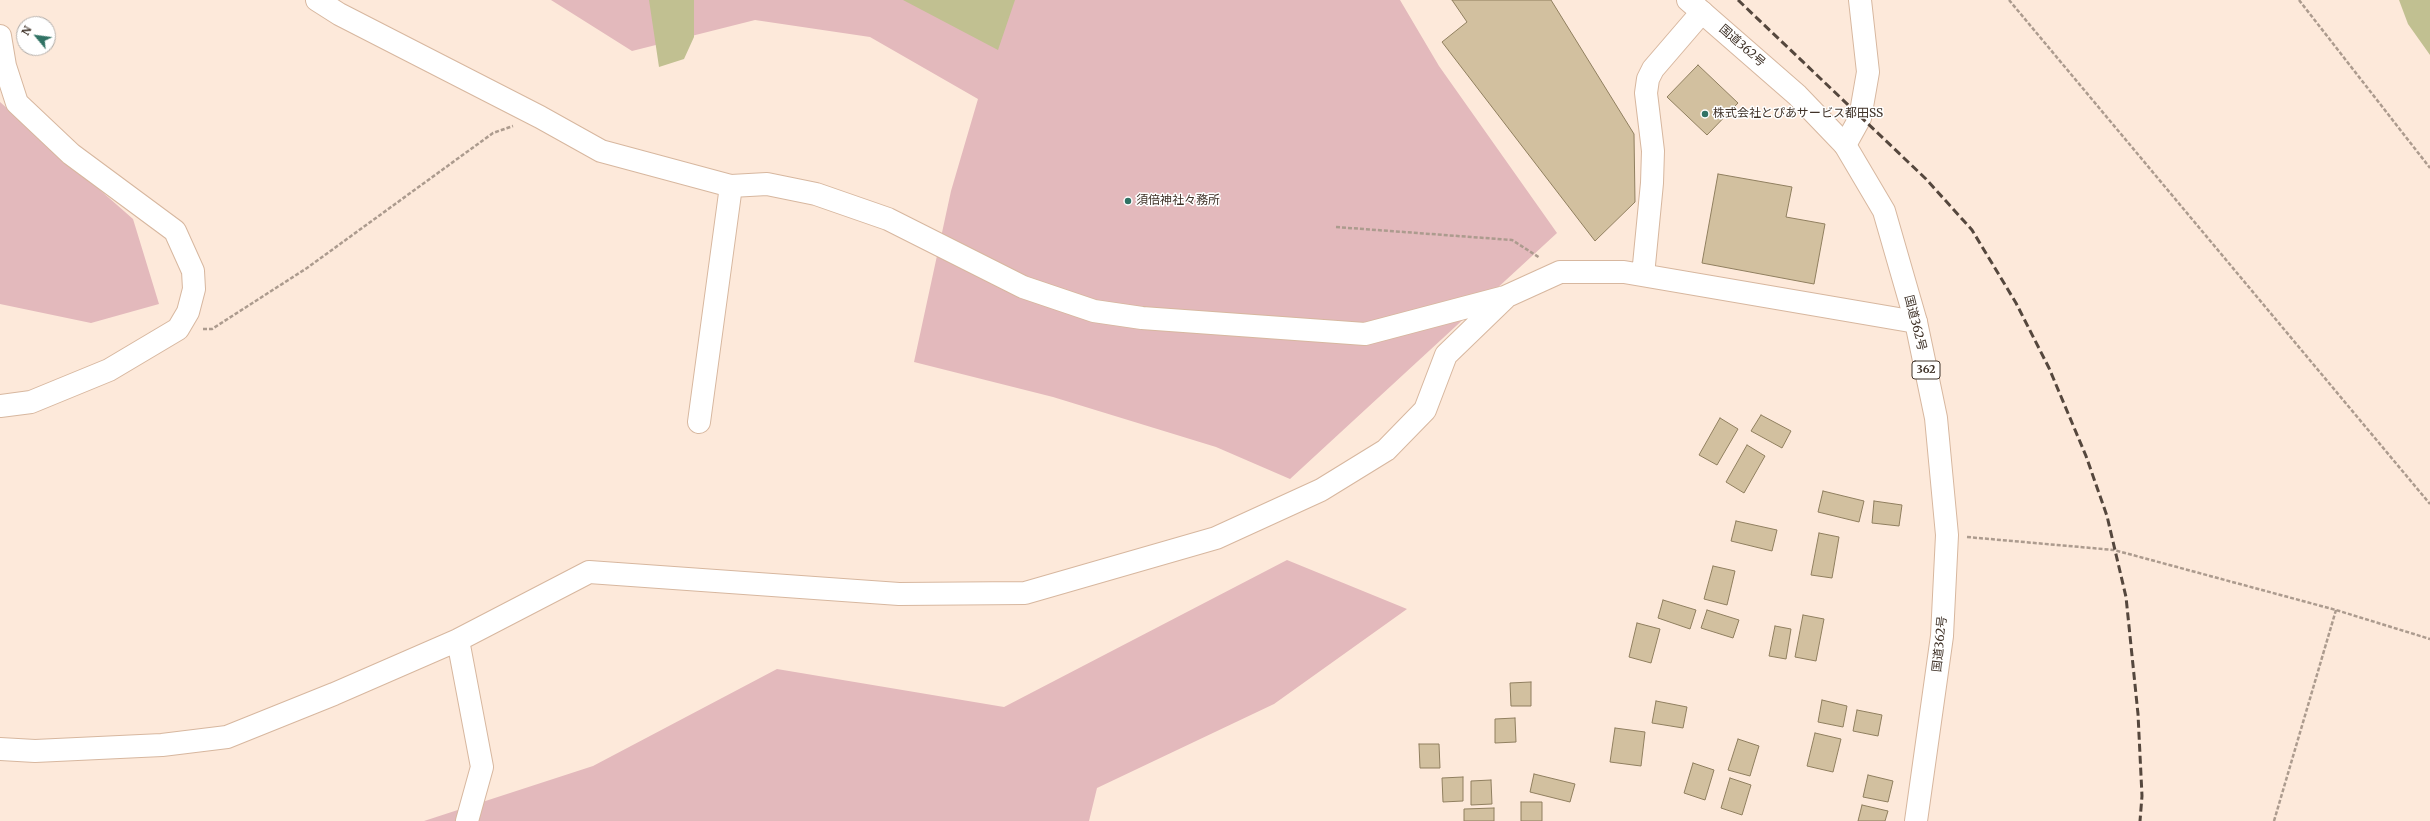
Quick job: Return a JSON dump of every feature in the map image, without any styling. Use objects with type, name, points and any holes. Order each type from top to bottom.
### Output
[{"type":"main road","points":[[317,0],[339,14],[601,150],[731,186],[767,184],[816,194],[888,219],[1023,287],[1094,311],[1142,318],[1365,334],[1505,297],[1560,272],[1624,272],[1916,322]]},
{"type":"main road","points":[[1845,146],[1860,118],[1868,72],[1860,0]]},
{"type":"main road","points":[[1643,275],[1652,183],[1653,151],[1646,93],[1648,79],[1653,69],[1695,6]]},
{"type":"main road","name":"国道362号","points":[[1695,6],[1797,95],[1845,146],[1884,211],[1916,322],[1936,418],[1947,535],[1942,636],[1916,821]]},
{"type":"main road","points":[[0,36],[5,66],[16,103],[71,154],[175,231],[193,271],[194,289],[188,312],[178,329],[109,370],[32,402],[0,406]]},
{"type":"main road","points":[[699,422],[731,186]]},
{"type":"main road","points":[[0,749],[35,751],[162,745],[227,737],[334,694],[458,640],[589,572],[899,594],[1025,593],[1216,538],[1321,490],[1386,450],[1425,410],[1446,355],[1505,297]]},
{"type":"main road","points":[[458,640],[482,767],[466,821]]},
{"type":"path","points":[[2009,0],[2430,504]]},
{"type":"path","points":[[2299,0],[2430,168]]},
{"type":"path","points":[[178,329],[212,329],[307,268],[493,133],[540,117]]},
{"type":"path","points":[[1336,227],[1512,240],[1560,272]]},
{"type":"path","points":[[1947,535],[2114,550],[2336,610],[2430,639]]},
{"type":"path","points":[[2274,821],[2336,610]]},
{"type":"shaded area","points":[[551,0],[1400,0],[1439,66],[1557,233],[1290,479],[1216,447],[1053,397],[914,362],[951,191],[978,99],[870,37],[755,20],[632,51]]},
{"type":"shaded area","points":[[649,0],[694,0],[694,37],[684,59],[659,67]]},
{"type":"shaded area","points":[[903,0],[1015,0],[998,50]]},
{"type":"shaded area","points":[[2399,0],[2430,0],[2430,55],[2408,24]]},
{"type":"shaded area","points":[[0,102],[133,219],[159,304],[91,323],[0,304]]},
{"type":"shaded area","points":[[1287,560],[1407,609],[1274,704],[1097,788],[1089,821],[424,821],[593,766],[777,669],[1004,707]]},
{"type":"building","points":[[1452,0],[1551,0],[1634,134],[1635,202],[1595,241],[1442,42],[1467,22]]},
{"type":"building","points":[[1698,65],[1738,103],[1707,135],[1667,97]]},
{"type":"building","points":[[1718,174],[1792,187],[1786,217],[1825,224],[1814,284],[1702,263]]},
{"type":"building","points":[[1761,415],[1791,431],[1782,448],[1751,431]]},
{"type":"building","points":[[1720,418],[1738,429],[1717,465],[1699,455]]},
{"type":"building","points":[[1747,445],[1765,456],[1744,493],[1726,482]]},
{"type":"building","points":[[1823,491],[1864,501],[1859,522],[1818,512]]},
{"type":"building","points":[[1874,501],[1902,505],[1899,526],[1872,523]]},
{"type":"building","points":[[1736,521],[1777,530],[1772,551],[1731,541]]},
{"type":"building","points":[[1819,533],[1839,537],[1832,578],[1811,575]]},
{"type":"building","points":[[1713,566],[1735,571],[1727,605],[1704,599]]},
{"type":"building","points":[[1663,600],[1696,610],[1690,629],[1658,618]]},
{"type":"building","points":[[1707,610],[1739,620],[1733,638],[1701,628]]},
{"type":"building","points":[[1803,615],[1824,619],[1816,661],[1795,657]]},
{"type":"building","points":[[1637,623],[1660,629],[1651,663],[1629,657]]},
{"type":"building","points":[[1775,626],[1791,629],[1786,659],[1769,656]]},
{"type":"building","points":[[1531,682],[1531,706],[1511,706],[1510,683]]},
{"type":"building","points":[[1822,700],[1847,706],[1843,727],[1818,722]]},
{"type":"building","points":[[1656,701],[1687,707],[1683,728],[1652,723]]},
{"type":"building","points":[[1857,710],[1882,715],[1878,736],[1853,731]]},
{"type":"building","points":[[1515,718],[1516,742],[1495,743],[1495,719]]},
{"type":"building","points":[[1615,728],[1645,732],[1641,766],[1610,762]]},
{"type":"building","points":[[1815,733],[1841,739],[1833,772],[1807,766]]},
{"type":"building","points":[[1738,739],[1759,746],[1750,776],[1728,770]]},
{"type":"building","points":[[1419,744],[1439,744],[1440,768],[1420,768]]},
{"type":"building","points":[[1693,763],[1714,770],[1705,800],[1684,793]]},
{"type":"building","points":[[1534,774],[1575,784],[1570,802],[1530,792]]},
{"type":"building","points":[[1868,775],[1893,781],[1888,802],[1863,797]]},
{"type":"building","points":[[1463,777],[1463,801],[1443,802],[1442,778]]},
{"type":"building","points":[[1730,778],[1751,785],[1742,815],[1721,808]]},
{"type":"building","points":[[1491,780],[1492,804],[1471,805],[1471,781]]},
{"type":"building","points":[[1521,802],[1542,802],[1542,821],[1521,821]]},
{"type":"building","points":[[1862,805],[1888,811],[1885,821],[1858,821]]},
{"type":"building","points":[[1494,808],[1494,821],[1464,821],[1464,809]]},
{"type":"railway","points":[[1738,0],[1926,179],[1972,230],[2016,303],[2049,368],[2086,456],[2107,516],[2126,597],[2138,714],[2142,796],[2140,821]]},
{"type":"place","name":"株式会社とぴあサービス都田SS","points":[[1705,114]]},
{"type":"place","name":"須倍神社々務所","points":[[1128,201]]}]
